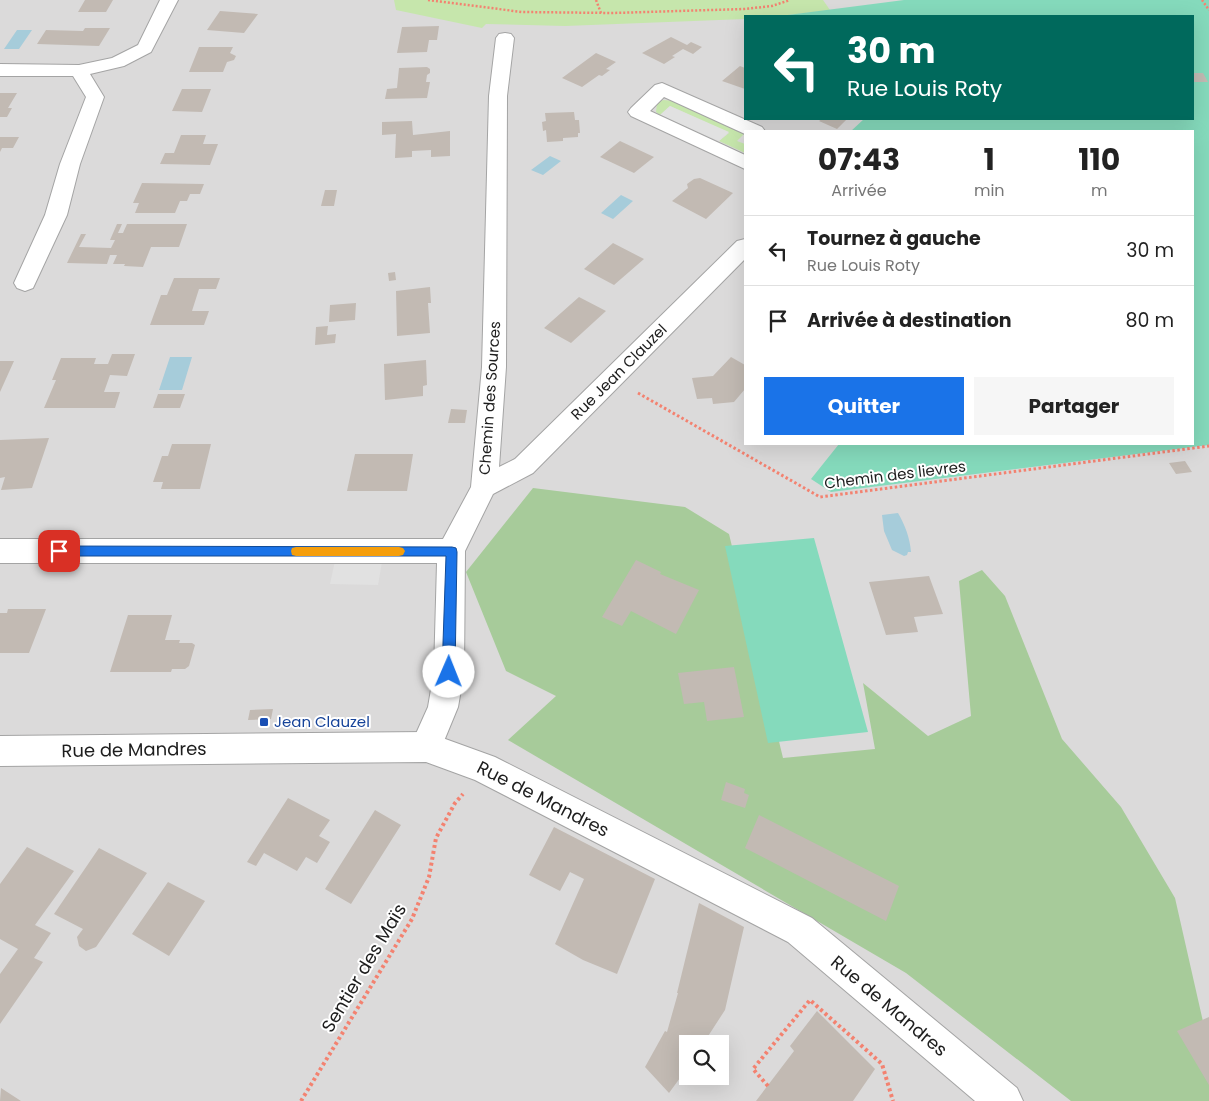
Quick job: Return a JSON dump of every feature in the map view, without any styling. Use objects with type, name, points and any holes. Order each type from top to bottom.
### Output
[{"type":"street","points":[[0,70],[79,70],[118,62],[145,48],[169,0]]},
{"type":"street","name":"Chemin des Sources","points":[[426,747],[443,706],[449,672],[452,552],[484,487],[494,368],[498,96],[505,38]]},
{"type":"street","points":[[25,283],[56,215],[70,164],[95,97],[79,70]]},
{"type":"street","points":[[744,163],[638,112],[662,89],[753,130]]},
{"type":"street","name":"Rue Jean Clauzel","points":[[484,487],[524,466],[614,379],[744,247]]},
{"type":"street","points":[[0,551],[452,552]]},
{"type":"street","name":"Rue de Mandres","points":[[0,751],[426,747],[484,768],[800,930],[1004,1101]]},
{"type":"path","points":[[428,0],[522,12],[601,13],[744,9],[772,6],[790,0]]},
{"type":"path","points":[[596,0],[601,13]]},
{"type":"path","points":[[1202,0],[1209,10]]},
{"type":"path","name":"Chemin des lievres","points":[[614,379],[820,497],[1209,446]]},
{"type":"path","name":"Sentier des Maïs","points":[[301,1101],[412,919],[429,877],[436,838],[455,803],[484,768]]},
{"type":"path","points":[[768,1086],[754,1070],[810,1000],[882,1064],[893,1101]]},
{"type":"shaded area","points":[[0,0],[1209,0],[1209,1101],[0,1101]]},
{"type":"shaded area","points":[[670,106],[729,132],[719,141],[660,115]]},
{"type":"shaded area","points":[[335,561],[382,562],[378,585],[330,584]]},
{"type":"green space","points":[[394,0],[823,0],[830,10],[788,15],[744,15],[744,19],[565,26],[486,24],[482,28],[396,10]]},
{"type":"green space","points":[[904,0],[1209,0],[1209,445],[831,492],[811,479],[838,445],[1194,445],[1194,130],[852,130],[863,120],[1194,120],[1194,15],[788,15]]},
{"type":"green space","points":[[663,100],[676,101],[744,133],[737,141],[744,144],[744,153],[719,141],[729,133],[670,106],[660,115],[656,112],[657,103]]},
{"type":"green space","points":[[533,488],[685,507],[729,534],[783,758],[875,749],[863,683],[928,736],[971,716],[959,581],[982,570],[1005,596],[1062,739],[1121,807],[1175,898],[1209,1048],[1209,1101],[1071,1101],[906,973],[508,740],[556,696],[506,671],[466,572]]},
{"type":"green space","points":[[814,538],[868,732],[768,743],[725,546]]},
{"type":"water","points":[[17,30],[32,30],[19,49],[4,49]]},
{"type":"water","points":[[550,156],[561,161],[543,175],[531,170]]},
{"type":"water","points":[[621,195],[633,201],[613,219],[601,213]]},
{"type":"water","points":[[170,357],[192,357],[182,390],[159,390]]},
{"type":"water","points":[[898,513],[907,532],[911,552],[904,556],[892,550],[884,531],[882,515]]},
{"type":"building","points":[[85,0],[113,0],[106,12],[78,12]]},
{"type":"building","points":[[220,11],[258,14],[244,33],[207,30]]},
{"type":"building","points":[[439,26],[437,40],[429,40],[427,52],[397,53],[402,27]]},
{"type":"building","points":[[85,28],[110,28],[99,46],[37,44],[46,30],[83,31]]},
{"type":"building","points":[[671,37],[687,45],[691,42],[702,47],[693,54],[683,49],[664,64],[642,53]]},
{"type":"building","points":[[199,47],[233,47],[230,53],[236,56],[234,60],[227,62],[223,72],[189,72]]},
{"type":"building","points":[[596,53],[616,62],[606,69],[610,70],[602,76],[599,75],[582,87],[562,78]]},
{"type":"building","points":[[740,66],[744,68],[744,89],[722,81]]},
{"type":"building","points":[[427,67],[430,69],[430,73],[427,75],[426,82],[430,82],[427,98],[385,99],[387,89],[397,88],[399,68]]},
{"type":"building","points":[[1194,73],[1203,73],[1208,82],[1194,82]]},
{"type":"building","points":[[182,89],[211,89],[202,112],[172,111]]},
{"type":"building","points":[[0,93],[17,93],[8,108],[12,108],[7,117],[0,117]]},
{"type":"building","points":[[574,112],[575,120],[579,120],[580,133],[578,133],[578,137],[563,138],[563,141],[547,142],[546,130],[543,131],[542,122],[546,121],[545,113]]},
{"type":"building","points":[[820,120],[846,120],[837,129],[819,121]]},
{"type":"building","points":[[412,121],[413,135],[450,131],[450,156],[431,157],[431,150],[412,151],[412,157],[395,158],[396,134],[382,135],[382,122]]},
{"type":"building","points":[[181,135],[206,135],[203,144],[218,144],[210,165],[160,164],[165,153],[174,153]]},
{"type":"building","points":[[0,137],[19,137],[13,148],[2,148],[0,152]]},
{"type":"building","points":[[620,141],[654,157],[634,173],[600,157]]},
{"type":"building","points":[[700,178],[733,193],[706,219],[672,201],[688,188],[687,184],[694,179]]},
{"type":"building","points":[[142,183],[204,184],[200,194],[190,194],[187,201],[180,201],[175,213],[135,213],[139,203],[133,203]]},
{"type":"building","points":[[325,190],[337,190],[334,206],[321,206]]},
{"type":"building","points":[[117,224],[122,224],[118,233],[123,233],[127,224],[187,224],[179,247],[151,247],[143,267],[113,264],[117,255],[110,255],[107,264],[67,263],[81,234],[86,234],[79,247],[111,248],[115,240],[110,240]]},
{"type":"building","points":[[613,243],[644,259],[614,285],[584,269]]},
{"type":"building","points":[[395,272],[396,280],[389,281],[388,273]]},
{"type":"building","points":[[174,278],[220,278],[216,289],[199,289],[192,311],[209,311],[204,325],[150,325],[161,295],[167,295]]},
{"type":"building","points":[[430,287],[431,303],[428,303],[430,333],[397,336],[396,291]]},
{"type":"building","points":[[579,297],[606,311],[571,343],[544,328]]},
{"type":"building","points":[[356,303],[355,320],[329,322],[330,305]]},
{"type":"building","points":[[328,326],[327,335],[336,334],[335,343],[315,345],[316,327]]},
{"type":"building","points":[[112,354],[135,354],[127,376],[110,375],[104,392],[120,392],[115,408],[44,408],[56,380],[52,380],[61,358],[96,358],[94,364],[108,364]]},
{"type":"building","points":[[731,357],[744,364],[744,390],[734,402],[713,404],[712,398],[697,399],[692,378],[713,376]]},
{"type":"building","points":[[426,360],[427,385],[423,386],[423,396],[385,400],[384,364]]},
{"type":"building","points":[[0,361],[14,361],[0,392]]},
{"type":"building","points":[[158,394],[185,394],[180,408],[153,408]]},
{"type":"building","points":[[451,409],[467,410],[465,423],[448,423]]},
{"type":"building","points":[[49,438],[32,488],[1,490],[5,477],[0,478],[0,440]]},
{"type":"building","points":[[172,444],[211,444],[200,489],[161,489],[163,482],[153,482],[162,456],[168,456]]},
{"type":"building","points":[[355,454],[413,454],[407,491],[347,491]]},
{"type":"building","points":[[1185,461],[1192,472],[1176,474],[1169,463]]},
{"type":"building","points":[[636,560],[661,572],[660,574],[699,590],[676,634],[631,611],[622,626],[602,617]]},
{"type":"building","points":[[929,576],[943,614],[914,617],[918,632],[886,635],[869,582]]},
{"type":"building","points":[[8,609],[46,609],[29,653],[0,653],[0,613],[7,613]]},
{"type":"building","points":[[128,615],[172,615],[165,640],[180,640],[179,643],[192,643],[195,645],[189,666],[185,669],[172,669],[171,672],[110,672]]},
{"type":"building","points":[[734,667],[744,717],[707,721],[704,702],[684,704],[678,673]]},
{"type":"building","points":[[273,709],[271,719],[248,720],[250,710]]},
{"type":"building","points":[[726,782],[745,789],[744,793],[749,795],[745,808],[721,800]]},
{"type":"building","points":[[288,798],[330,820],[319,836],[330,842],[317,863],[306,857],[297,871],[264,853],[256,866],[247,862]]},
{"type":"building","points":[[375,810],[401,825],[351,904],[325,889]]},
{"type":"building","points":[[759,815],[899,886],[886,921],[745,848]]},
{"type":"building","points":[[554,827],[655,879],[617,974],[583,960],[555,944],[584,879],[570,872],[560,891],[529,875]]},
{"type":"building","points":[[27,847],[74,871],[35,925],[51,933],[34,958],[43,962],[0,1024],[0,974],[18,949],[0,939],[0,884]]},
{"type":"building","points":[[99,848],[147,873],[96,947],[86,951],[79,946],[77,937],[83,929],[54,914]]},
{"type":"building","points":[[168,882],[205,901],[169,956],[132,934]]},
{"type":"building","points":[[699,903],[744,927],[725,1010],[709,1035],[679,1035],[679,1079],[669,1093],[645,1067],[665,1031],[667,1032]]},
{"type":"building","points":[[817,1011],[875,1069],[853,1101],[756,1101],[794,1051],[790,1046]]},
{"type":"building","points":[[1209,1017],[1209,1085],[1177,1031]]},
{"type":"building","points":[[1,1088],[21,1101],[0,1101]]},
{"type":"slow traffic","points":[[296,551],[399,551]]},
{"type":"place","name":"Jean Clauzel","points":[[264,722]]},
{"type":"route","points":[[59,551],[452,552],[449,672]]}]
